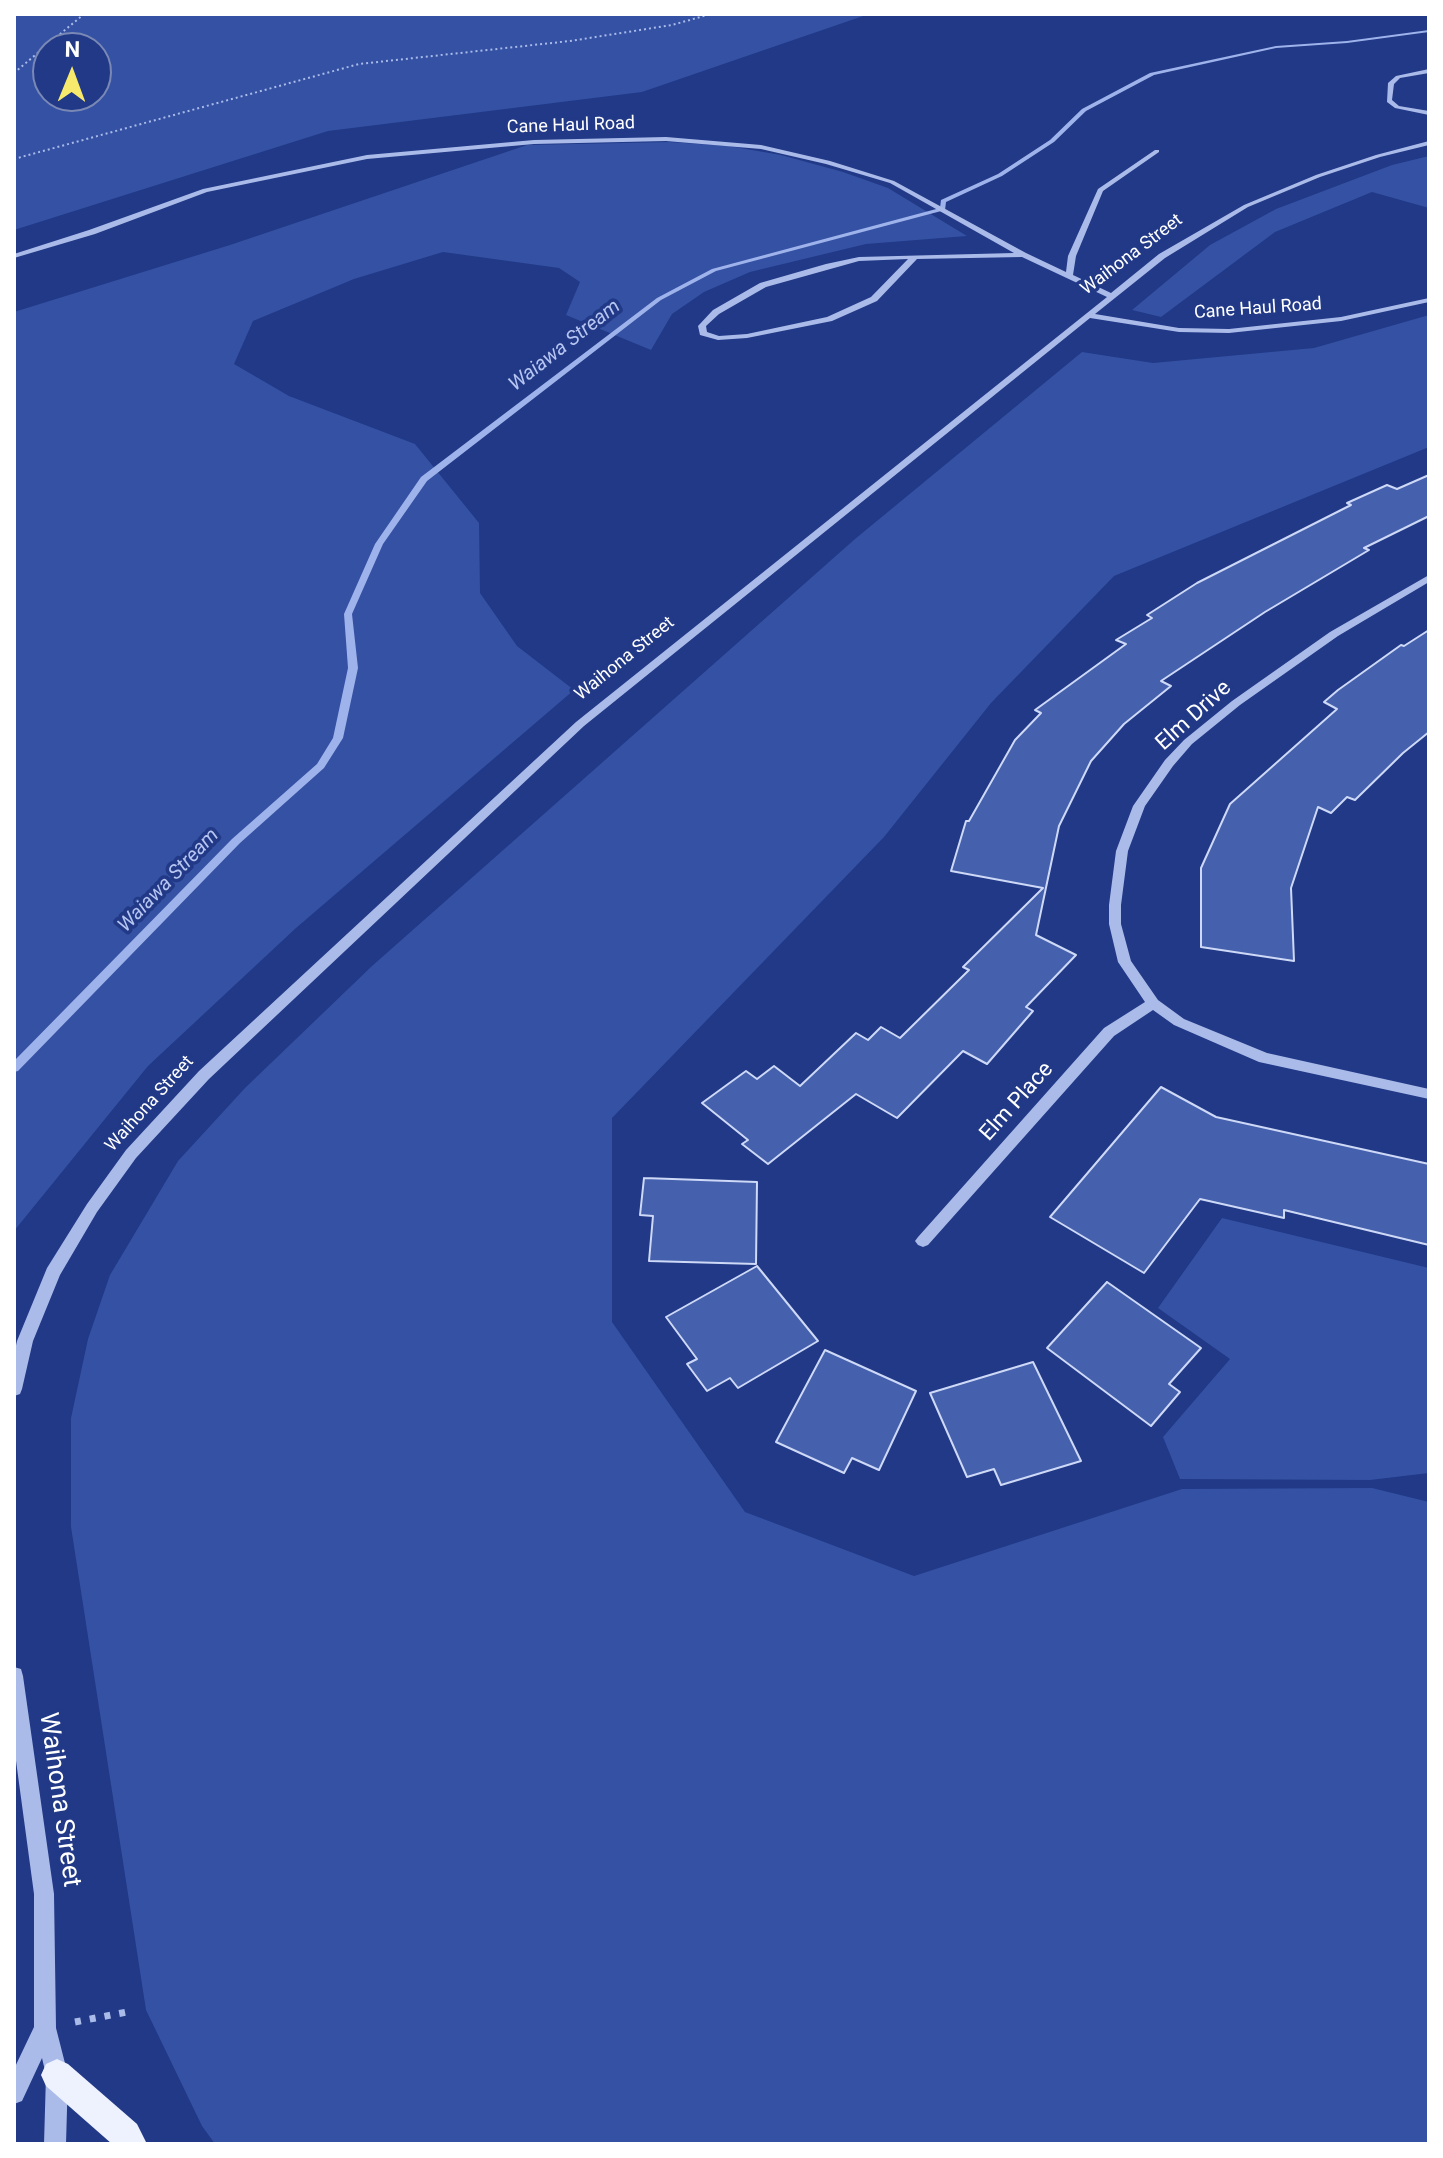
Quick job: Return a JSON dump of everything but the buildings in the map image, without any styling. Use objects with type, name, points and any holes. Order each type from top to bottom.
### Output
[{"type":"main road","points":[[57,2075],[126,2135],[131,2144]]},
{"type":"street","points":[[1429,71],[1398,77],[1391,83],[1389,101],[1397,107],[1429,113]]},
{"type":"street","name":"Cane Haul Road","points":[[14,256],[92,232],[205,190],[367,157],[534,142],[666,139],[761,147],[828,162],[892,182],[1023,255],[1112,296]]},
{"type":"street","name":"Waihona Street","points":[[14,1389],[25,1341],[60,1260],[131,1154],[204,1075],[580,724],[1162,256],[1246,206],[1333,171],[1429,143]]},
{"type":"street","points":[[1069,275],[1072,256],[1100,190],[1157,151]]},
{"type":"street","points":[[915,257],[874,299],[829,319],[747,336],[718,338],[703,333],[702,326],[716,312],[763,285],[859,259],[915,257],[1023,255]]},
{"type":"street","name":"Cane Haul Road","points":[[1088,315],[1179,330],[1229,331],[1341,319],[1429,300]]},
{"type":"street","name":"Elm Drive","points":[[1429,578],[1334,634],[1211,722],[1169,763],[1139,806],[1122,851],[1115,924],[1125,962],[1153,1003],[1205,1036],[1264,1058],[1429,1094]]},
{"type":"street","name":"Elm Place","points":[[923,1241],[1109,1032],[1153,1003]]},
{"type":"street","name":"Waihona Street","points":[[14,1676],[44,1894],[45,2028],[57,2075],[55,2144]]},
{"type":"street","name":"Waihona Street","points":[[14,2093],[45,2028]]},
{"type":"path","points":[[14,73],[84,14]]},
{"type":"path","points":[[14,159],[359,64],[458,50],[570,41],[672,25],[711,14]]},
{"type":"path","points":[[45,2028],[132,2011]]},
{"type":"shaded area","points":[[14,14],[869,14],[642,92],[328,131],[14,230]]},
{"type":"shaded area","points":[[669,142],[729,146],[781,155],[843,172],[888,188],[967,236],[866,244],[750,272],[704,292],[672,314],[651,350],[566,315],[580,282],[559,268],[443,252],[354,279],[253,321],[234,364],[289,396],[415,444],[479,523],[480,593],[517,646],[574,690],[296,928],[148,1066],[14,1231],[14,312],[230,245],[527,145]]},
{"type":"shaded area","points":[[1429,156],[1429,208],[1372,192],[1275,232],[1161,317],[1132,310],[1210,245],[1276,209],[1392,165]]},
{"type":"shaded area","points":[[1429,315],[1429,447],[1114,576],[991,703],[884,837],[612,1118],[612,1322],[745,1512],[914,1576],[1182,1489],[1372,1488],[1429,1502],[1429,2144],[215,2144],[202,2126],[146,2010],[71,1527],[71,1418],[88,1339],[110,1275],[178,1161],[245,1088],[372,966],[855,539],[1082,352],[1153,363],[1314,348]]},
{"type":"shaded area","points":[[1222,1218],[1429,1268],[1429,1473],[1370,1480],[1180,1479],[1163,1437],[1230,1359],[1158,1308]]},
{"type":"waterway","name":"Waiawa Stream","points":[[14,1068],[236,841],[321,766],[338,738],[353,668],[348,614],[379,544],[424,479],[659,299],[714,270],[943,209],[943,201],[1000,175],[1052,141],[1084,110],[1152,74],[1276,47],[1347,42],[1429,31]]}]
